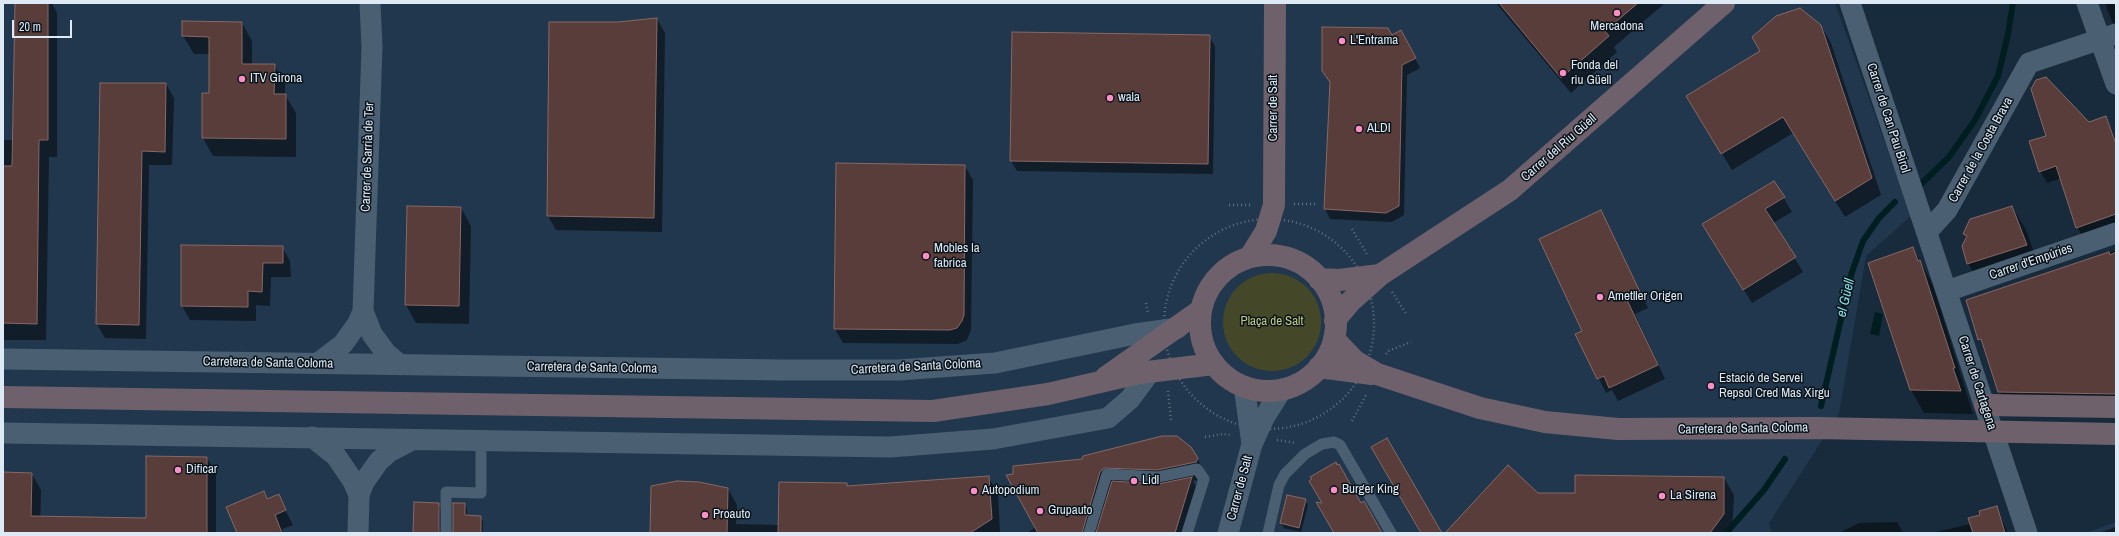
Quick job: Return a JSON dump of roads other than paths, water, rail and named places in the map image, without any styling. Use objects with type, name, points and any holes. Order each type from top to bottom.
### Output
[{"type":"street","name":"Carrer de Sarrià de Ter","points":[[370,3],[372,47],[364,311],[372,334],[386,353],[400,365]]},
{"type":"street","name":"Carrer de Salt","points":[[1250,257],[1266,231],[1272,213],[1275,3]]},
{"type":"street","name":"Carrer del Riu Güell","points":[[1335,329],[1351,301],[1380,275],[1510,190],[1724,3]]},
{"type":"street","name":"Carrer de Can Pau Birol","points":[[1850,3],[1927,232]]},
{"type":"street","points":[[2086,3],[2108,37],[2116,84]]},
{"type":"street","name":"Carrer de la Costa Brava","points":[[1927,232],[1947,210],[2029,64],[2108,37]]},
{"type":"street","name":"Carrer de Salt","points":[[1272,213],[1284,244],[1294,260]]},
{"type":"street","name":"Carrer de Cartagena","points":[[1927,232],[2028,533]]},
{"type":"street","name":"Carrer d'Empúries","points":[[1947,290],[2116,233]]},
{"type":"street","points":[[1269,255],[1294,260],[1310,270],[1319,279],[1330,295],[1335,329],[1326,357],[1319,367],[1300,383],[1282,389],[1263,390],[1244,386],[1227,377],[1214,364],[1202,341],[1200,322],[1201,310],[1207,292],[1218,276],[1233,264],[1250,257],[1269,255]]},
{"type":"street","name":"Carrer del Riu Güell","points":[[1319,279],[1339,280],[1380,275]]},
{"type":"street","points":[[1100,381],[1149,346],[1178,328],[1201,310]]},
{"type":"street","name":"Carrer de Sarrià de Ter","points":[[318,363],[343,344],[358,323],[364,311]]},
{"type":"street","name":"Carretera de Santa Coloma","points":[[3,359],[782,370],[899,370],[995,363],[1135,334],[1178,328]]},
{"type":"street","name":"Carretera de Santa Coloma","points":[[1335,329],[1355,361],[1373,365],[1480,408],[1552,423],[1626,429],[1817,428],[2116,434]]},
{"type":"street","points":[[3,397],[933,411],[1048,394],[1100,381],[1150,372],[1214,364]]},
{"type":"street","name":"Carretera de Santa Coloma","points":[[1319,367],[1373,365]]},
{"type":"street","points":[[3,433],[890,447],[993,439],[1108,418],[1130,399],[1150,372]]},
{"type":"street","name":"Carrer de Salt","points":[[1244,386],[1252,444]]},
{"type":"street","name":"Carrer de Salt","points":[[1228,533],[1252,444],[1264,418],[1282,389]]},
{"type":"street","points":[[1985,405],[2116,408]]},
{"type":"street","points":[[312,437],[336,456],[353,481],[359,495],[358,533]]},
{"type":"street","points":[[359,495],[371,471],[379,461],[390,452],[413,440]]},
{"type":"lane","points":[[446,533],[446,492],[481,494],[481,440]]},
{"type":"lane","points":[[1268,533],[1279,485],[1285,474],[1305,454],[1322,444],[1334,442],[1340,445],[1391,533]]},
{"type":"lane","points":[[1089,533],[1107,474],[1158,477],[1197,469],[1204,480],[1187,533]]},
{"type":"waterway","name":"el Güell","points":[[1921,184],[1949,157],[1975,120],[1998,76],[2008,34],[2013,3]]},
{"type":"waterway","name":"el Güell","points":[[1821,406],[1851,275],[1863,241],[1879,218],[1895,202]]},
{"type":"waterway","name":"el Güell","points":[[1726,533],[1764,490],[1785,459]]},
{"type":"place","name":"Mercadona","points":[[1617,13]]},
{"type":"place","name":"L'Entrama","points":[[1342,41]]},
{"type":"place","name":"Fonda del riu Güell","points":[[1563,73]]},
{"type":"place","name":"ITV Girona","points":[[242,79]]},
{"type":"place","name":"wala","points":[[1110,98]]},
{"type":"place","name":"ALDI","points":[[1359,129]]},
{"type":"place","name":"Mobles la fabrica","points":[[926,256]]},
{"type":"place","name":"Ametller Origen","points":[[1600,297]]},
{"type":"place","name":"Estació de Servei Repsol Cred Mas Xirgu","points":[[1711,386]]},
{"type":"place","name":"Dificar","points":[[178,470]]},
{"type":"place","name":"Lidl","points":[[1134,481]]},
{"type":"place","name":"Burger King","points":[[1334,490]]},
{"type":"place","name":"Autopodium","points":[[974,491]]},
{"type":"place","name":"La Sirena","points":[[1662,496]]},
{"type":"place","name":"Grupauto","points":[[1040,511]]},
{"type":"place","name":"Proauto","points":[[705,515]]},
{"type":"park label","name":"Plaça de Salt","points":[[1272,322]]}]
